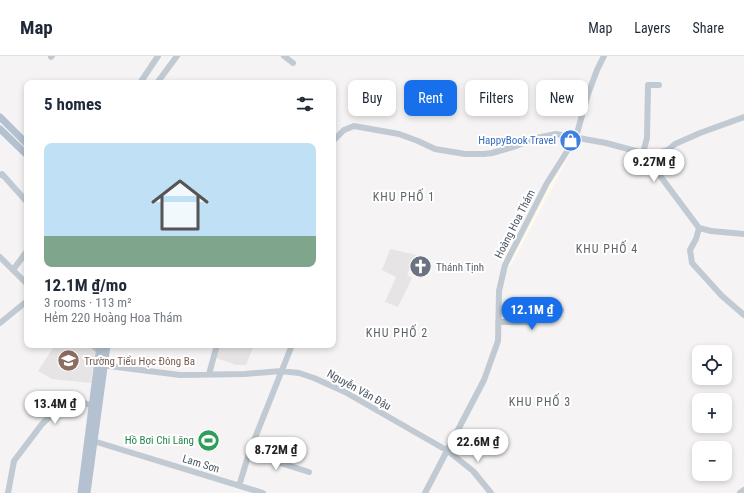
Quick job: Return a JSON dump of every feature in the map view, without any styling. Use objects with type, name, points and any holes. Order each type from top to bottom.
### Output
[{"type":"main road","points":[[0,117],[24,141]]},
{"type":"main road","points":[[0,128],[24,152]]},
{"type":"main road","points":[[88,493],[93,406],[103,348]]},
{"type":"main road","points":[[81,493],[91,440],[100,365]]},
{"type":"street","points":[[142,80],[158,56]]},
{"type":"street","points":[[159,80],[177,56]]},
{"type":"street","points":[[284,56],[293,63]]},
{"type":"street","name":"Hoàng Hoa Thám","points":[[426,491],[484,380],[498,341],[499,291],[505,265],[547,182],[576,136],[588,94],[604,56]]},
{"type":"street","points":[[643,153],[647,138],[648,85],[659,84]]},
{"type":"street","points":[[336,137],[344,130],[354,126],[399,134],[435,149],[465,154],[484,154],[516,146],[536,138],[556,134],[606,142],[643,153],[668,150],[675,144],[744,117]]},
{"type":"street","points":[[643,153],[699,228],[744,234]]},
{"type":"street","points":[[0,175],[2,174],[24,199]]},
{"type":"street","points":[[699,228],[696,239],[690,250],[692,263],[722,296],[744,315]]},
{"type":"street","points":[[13,270],[24,255]]},
{"type":"street","points":[[0,257],[24,281]]},
{"type":"street","points":[[0,323],[24,303]]},
{"type":"street","points":[[498,322],[530,322],[535,320],[543,309],[561,310]]},
{"type":"street","points":[[209,374],[216,348]]},
{"type":"street","points":[[239,486],[249,453],[291,348]]},
{"type":"street","name":"Nguyễn Văn Đậu","points":[[100,365],[167,374],[245,374],[281,371],[299,373],[327,383],[448,451],[473,471],[491,493]]},
{"type":"street","points":[[8,493],[14,461],[42,424],[70,398],[93,406]]},
{"type":"street","name":"Lam Sơn","points":[[91,440],[263,493]]},
{"type":"street","points":[[249,453],[309,472]]},
{"type":"street","points":[[740,493],[744,490]]},
{"type":"street","points":[[426,491],[433,493]]},
{"type":"shaded area","points":[[567,141],[575,145],[511,266],[502,262]]},
{"type":"shaded area","points":[[390,249],[416,255],[407,275],[412,278],[398,307],[385,302],[396,277],[382,270]]},
{"type":"shaded area","name":"Trường Tiểu Học Đông Ba","points":[[53,348],[90,348],[95,352],[91,383],[52,379],[38,371]]},
{"type":"shaded area","points":[[219,348],[253,348],[246,365],[236,365],[216,358]]},
{"type":"place","name":"HappyBook Travel","points":[[571,140]]},
{"type":"place","name":"Thánh Tịnh","points":[[421,267]]},
{"type":"place","name":"Trường Tiểu Học Đông Ba","points":[[69,361]]},
{"type":"place","name":"Hồ Bơi Chi Lăng","points":[[209,440]]},
{"type":"district","name":"KHU PHỐ 1","points":[[404,197]]},
{"type":"district","name":"KHU PHỐ 4","points":[[607,249]]},
{"type":"district","name":"KHU PHỐ 2","points":[[397,333]]},
{"type":"district","name":"KHU PHỐ 3","points":[[540,402]]}]
